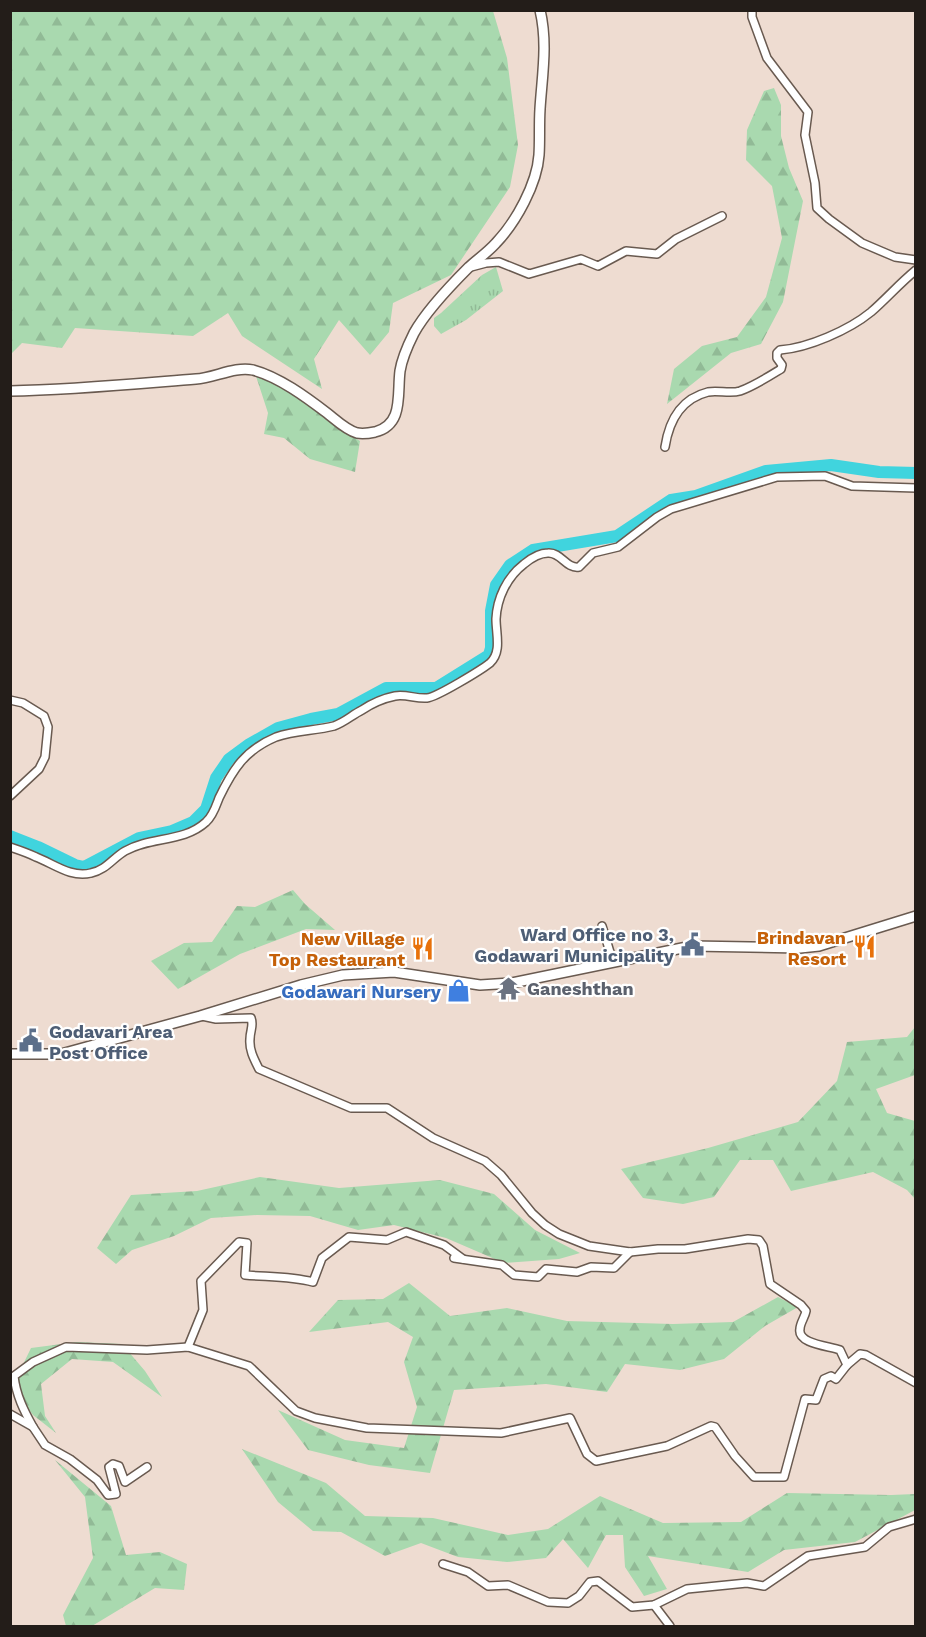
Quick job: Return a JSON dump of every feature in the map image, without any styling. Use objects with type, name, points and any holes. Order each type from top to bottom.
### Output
[{"type":"street","points":[[10,391],[196,379],[250,369],[264,373],[301,395],[357,433],[379,431],[392,424],[398,408],[400,370],[415,332],[429,310],[468,268],[497,242],[523,205],[533,181],[539,157],[545,54],[540,10]]},
{"type":"street","points":[[752,10],[752,17],[767,58],[808,111],[805,135],[815,183],[817,208],[862,243],[895,257],[915,260]]},
{"type":"street","points":[[468,268],[499,262],[529,274],[581,259],[598,266],[626,251],[657,254],[676,239],[722,216]]},
{"type":"street","points":[[665,447],[675,413],[690,400],[708,392],[738,392],[781,369],[782,365],[777,358],[780,350],[807,346],[870,313],[915,270]]},
{"type":"street","points":[[10,847],[69,873],[89,874],[100,870],[126,851],[146,843],[181,836],[195,830],[211,816],[236,766],[251,752],[276,737],[333,726],[395,696],[434,697],[490,663],[497,652],[496,618],[503,591],[510,577],[529,560],[546,553],[556,555],[570,566],[579,567],[593,553],[618,546],[671,509],[777,477],[825,476],[852,486],[915,488]]},
{"type":"street","points":[[10,700],[23,703],[44,716],[48,727],[45,757],[39,770],[10,796]]},
{"type":"street","points":[[10,1054],[61,1054],[200,1016],[301,985],[344,975],[394,972],[480,985],[512,982],[692,946],[800,948],[819,946],[915,916]]},
{"type":"street","points":[[602,926],[612,962]]},
{"type":"street","points":[[200,1016],[216,1019],[251,1018],[253,1024],[250,1039],[251,1053],[259,1069],[351,1108],[387,1108],[405,1122],[433,1138],[485,1161],[501,1175],[544,1225],[559,1234],[589,1246],[617,1252],[685,1249],[748,1239],[759,1240],[763,1246],[770,1284],[801,1305],[806,1311],[799,1330],[801,1336],[808,1342],[840,1350],[847,1365]]},
{"type":"street","points":[[188,1347],[203,1310],[201,1281],[239,1242],[247,1243],[245,1275],[293,1277],[313,1282],[322,1258],[349,1237],[387,1240],[405,1232],[444,1245],[463,1259]]},
{"type":"street","points":[[454,1258],[502,1265],[514,1275],[538,1277],[546,1269],[577,1272],[591,1267],[614,1268],[630,1252]]},
{"type":"street","points":[[147,1467],[125,1482],[119,1466],[113,1464],[109,1467],[116,1494],[108,1495],[97,1480],[70,1459],[45,1444],[24,1411],[15,1387],[14,1376],[33,1362],[66,1347],[147,1350],[188,1347],[249,1366],[296,1411],[315,1418],[367,1428],[501,1433],[570,1418],[587,1454],[596,1461],[666,1446],[711,1426],[715,1427],[754,1478],[784,1477],[805,1399],[816,1400],[824,1379],[831,1376],[836,1379],[860,1354],[866,1355],[915,1383]]},
{"type":"street","points":[[10,1414],[33,1427]]},
{"type":"street","points":[[443,1564],[468,1572],[489,1586],[508,1585],[548,1602],[568,1604],[579,1596],[590,1582],[598,1581],[633,1607],[654,1605],[687,1589],[747,1583],[764,1586],[808,1556],[865,1547],[889,1527],[915,1519]]},
{"type":"street","points":[[654,1605],[670,1626]]},
{"type":"green space","points":[[11,10],[493,11],[507,58],[518,145],[510,187],[451,275],[393,303],[389,332],[370,355],[339,320],[314,359],[322,389],[242,336],[228,313],[193,336],[75,328],[62,348],[22,343],[11,354]]},
{"type":"green space","points":[[774,88],[781,105],[781,136],[789,168],[803,201],[783,302],[761,344],[731,353],[667,404],[674,369],[702,346],[737,337],[766,297],[782,238],[772,186],[746,160],[747,130],[764,91]]},
{"type":"green space","points":[[496,267],[503,291],[466,320],[441,334],[434,326],[434,318],[482,275]]},
{"type":"green space","points":[[255,373],[307,399],[336,426],[360,441],[355,472],[310,459],[284,438],[264,434],[268,413]]},
{"type":"green space","points":[[293,890],[305,904],[335,930],[306,929],[240,954],[178,989],[151,961],[184,943],[212,942],[237,906],[255,907]]},
{"type":"green space","points":[[915,1027],[915,1075],[876,1089],[887,1113],[915,1121],[915,1199],[907,1190],[873,1172],[791,1191],[773,1160],[740,1160],[714,1197],[683,1204],[643,1198],[621,1169],[708,1148],[798,1122],[837,1081],[847,1042],[907,1037]]},
{"type":"green space","points":[[260,1177],[339,1188],[440,1180],[494,1194],[535,1230],[580,1253],[559,1259],[504,1263],[446,1238],[394,1225],[358,1230],[310,1216],[257,1215],[211,1218],[174,1236],[132,1250],[116,1264],[97,1248],[131,1195],[197,1191]]},
{"type":"green space","points":[[409,1283],[450,1316],[507,1308],[567,1321],[673,1324],[733,1322],[778,1297],[798,1307],[765,1326],[724,1359],[680,1370],[625,1364],[607,1392],[546,1384],[454,1390],[430,1473],[369,1465],[308,1450],[278,1410],[345,1440],[404,1448],[417,1407],[404,1362],[413,1337],[388,1322],[309,1332],[338,1300],[383,1299]]},
{"type":"green space","points":[[77,1342],[122,1344],[145,1371],[162,1397],[113,1362],[72,1359],[41,1384],[45,1416],[56,1433],[33,1415],[12,1387],[31,1348]]},
{"type":"green space","points":[[242,1449],[326,1483],[365,1516],[433,1518],[508,1535],[548,1529],[600,1496],[663,1523],[741,1522],[787,1493],[915,1494],[915,1510],[855,1542],[784,1550],[748,1572],[648,1556],[667,1589],[644,1596],[625,1567],[623,1535],[606,1535],[588,1568],[563,1539],[546,1558],[507,1562],[458,1557],[421,1543],[385,1556],[341,1532],[313,1531],[278,1502]]},
{"type":"green space","points":[[55,1460],[111,1506],[126,1555],[160,1552],[187,1564],[184,1590],[155,1588],[92,1626],[66,1626],[63,1615],[93,1558],[85,1497]]},
{"type":"waterway","points":[[10,836],[84,867],[139,838],[172,831],[193,822],[206,809],[216,778],[229,759],[278,728],[338,714],[386,688],[436,688],[489,655],[491,611],[496,585],[510,565],[533,550],[617,536],[671,500],[696,496],[766,471],[831,465],[879,472],[916,473]]},
{"type":"place","name":"Ward Office no 3, Godawari Municipality","points":[[692,944]]},
{"type":"place","name":"Brindavan Resort","points":[[864,947]]},
{"type":"place","name":"New Village Top Restaurant","points":[[423,948]]},
{"type":"place","name":"Ganeshthan","points":[[509,988]]},
{"type":"place","name":"Godawari Nursery","points":[[459,991]]},
{"type":"place","name":"Godavari Area Post Office","points":[[31,1041]]}]
